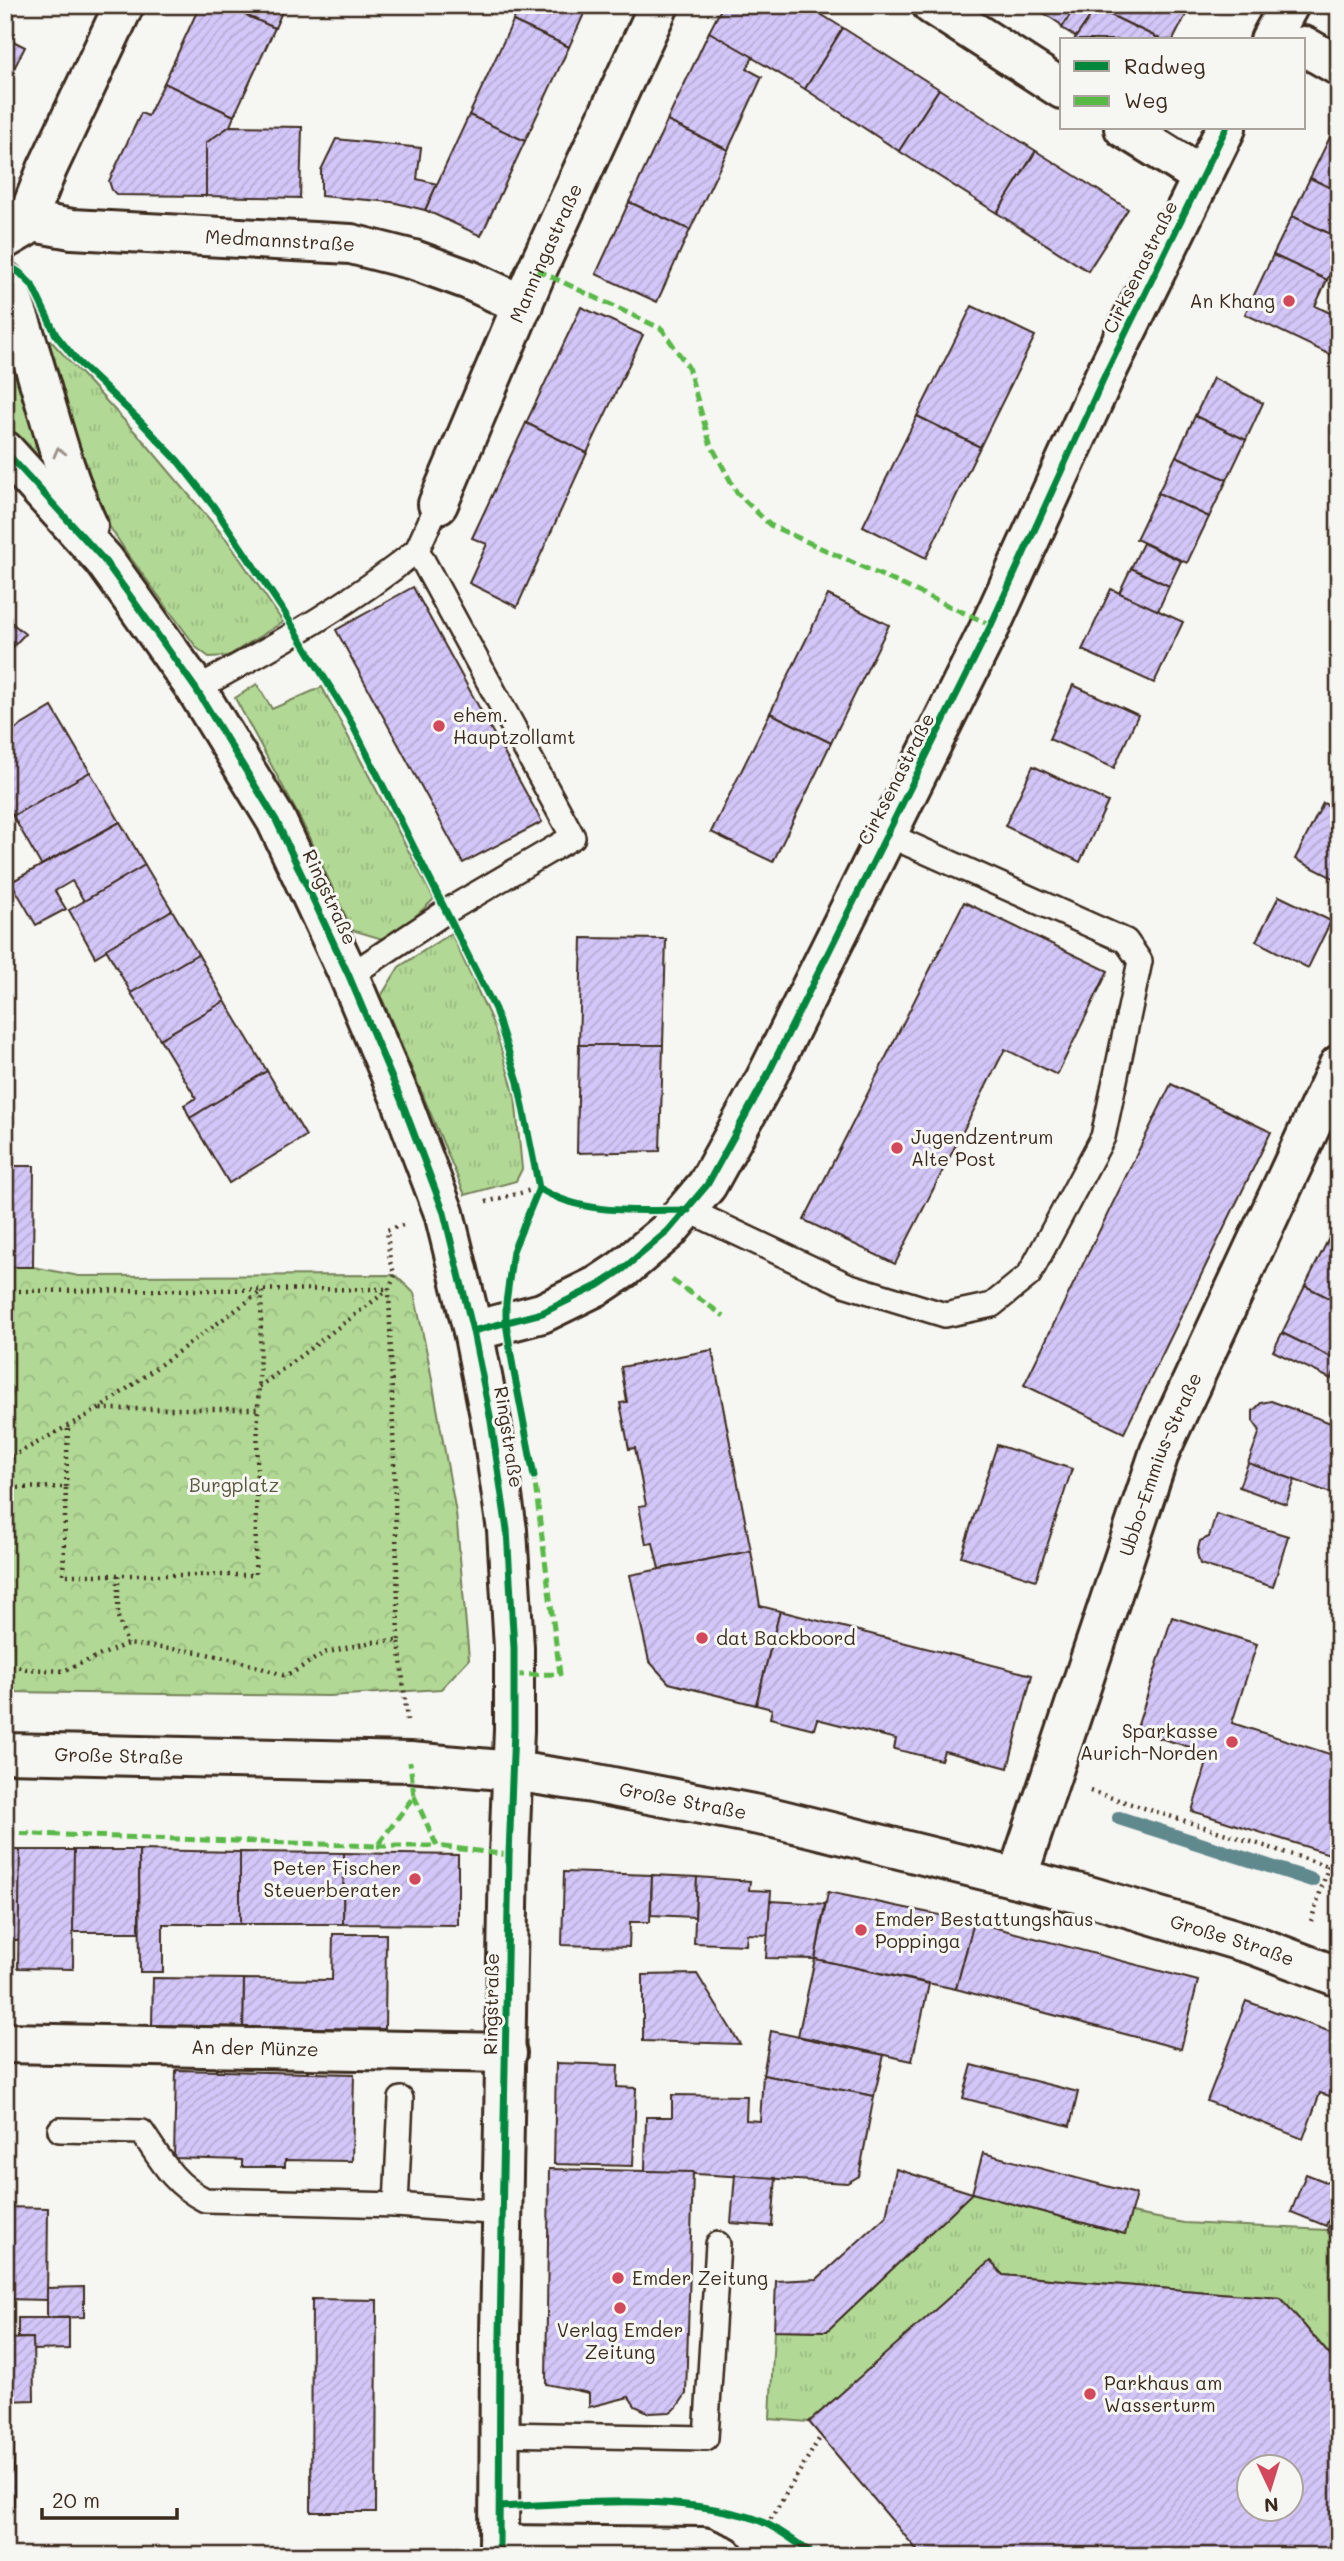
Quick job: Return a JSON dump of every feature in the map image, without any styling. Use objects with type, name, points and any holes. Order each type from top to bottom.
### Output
[{"type":"street","points":[[16,230],[124,5]]},
{"type":"street","name":"Manningastraße","points":[[438,504],[523,305],[659,5]]},
{"type":"street","points":[[933,5],[1060,88]]},
{"type":"street","points":[[1306,45],[1339,66]]},
{"type":"street","points":[[1127,130],[1201,176]]},
{"type":"street","name":"Cirksenastraße","points":[[474,1331],[541,1313],[599,1285],[646,1251],[688,1210],[718,1168],[991,625],[1105,375],[1225,130]]},
{"type":"street","name":"Medmannstraße","points":[[16,230],[72,229],[351,244],[414,260],[469,280],[523,305]]},
{"type":"street","name":"Ringstraße","points":[[5,282],[33,358],[62,463],[104,560]]},
{"type":"street","name":"Ringstraße","points":[[5,451],[104,560],[197,689],[276,820],[349,976],[402,1102],[444,1213],[474,1331],[507,1530],[514,1675],[499,2550]]},
{"type":"street","name":"Ubbo-Emmius-Straße","points":[[1017,1878],[1160,1451],[1339,1065]]},
{"type":"street","name":"Große Straße","points":[[5,1753],[410,1762],[513,1771],[592,1783],[775,1818],[1089,1896],[1254,1945],[1339,1977]]},
{"type":"street","name":"An der Münze","points":[[5,2043],[506,2053]]},
{"type":"street","points":[[499,2550],[703,2547],[724,2556]]},
{"type":"lane","points":[[197,689],[329,614],[376,583],[417,550],[438,504]]},
{"type":"lane","points":[[349,976],[447,911],[573,836],[417,550]]},
{"type":"lane","points":[[688,1210],[847,1285],[944,1315],[992,1305],[1029,1275],[1103,1137],[1140,961],[1126,941],[886,834]]},
{"type":"lane","points":[[396,2205],[401,2099]]},
{"type":"lane","points":[[60,2130],[142,2132],[174,2178],[188,2191],[205,2200],[396,2205],[503,2213]]},
{"type":"lane","points":[[500,2434],[706,2438],[718,2244]]},
{"type":"path","points":[[534,1201],[539,1188],[548,1194]]},
{"type":"path","points":[[5,1291],[389,1289]]},
{"type":"path","points":[[259,1387],[389,1289]]},
{"type":"path","points":[[389,1289],[399,1640],[410,1762]]},
{"type":"path","points":[[68,1426],[63,1575],[255,1575],[262,1291]]},
{"type":"path","points":[[5,1517],[9,1517],[8,1458],[99,1409],[262,1291]]},
{"type":"path","points":[[99,1409],[258,1409]]},
{"type":"path","points":[[9,1488],[66,1487]]},
{"type":"path","points":[[118,1575],[118,1618],[127,1644]]},
{"type":"path","points":[[5,1662],[26,1670],[63,1671],[127,1644],[198,1651],[283,1675],[292,1673],[324,1653],[372,1642],[399,1640]]},
{"type":"path","points":[[1049,1779],[1328,1866]]},
{"type":"path","points":[[1317,1901],[1332,1855]]},
{"type":"path","points":[[767,2525],[821,2436]]},
{"type":"green space","points":[[5,315],[53,472],[46,476],[5,432]]},
{"type":"green space","points":[[50,340],[147,445],[227,540],[283,622],[228,656],[209,657],[197,648],[96,506],[44,342]]},
{"type":"green space","points":[[257,684],[272,709],[322,687],[434,899],[389,941],[352,930],[301,820],[235,698]]},
{"type":"green space","points":[[451,933],[495,1028],[515,1096],[522,1169],[516,1181],[465,1195],[381,996],[399,967]]},
{"type":"green space","name":"Burgplatz","points":[[5,1267],[33,1267],[79,1276],[395,1275],[414,1293],[428,1358],[456,1513],[469,1659],[441,1689],[329,1696],[5,1692]]},
{"type":"green space","points":[[972,2193],[1125,2234],[1131,2213],[1184,2223],[1327,2230],[1339,2248],[1339,2366],[1281,2298],[1003,2275],[990,2262],[809,2422],[770,2419],[774,2330],[827,2331]]},
{"type":"building","points":[[200,5],[223,5],[275,28],[234,116],[164,83]]},
{"type":"building","points":[[223,5],[285,5],[275,28]]},
{"type":"building","points":[[520,5],[588,5],[569,47],[513,21]]},
{"type":"building","points":[[723,5],[806,5],[843,28],[805,89],[709,32]]},
{"type":"building","points":[[1032,5],[1076,5],[1062,28]]},
{"type":"building","points":[[1076,5],[1092,5],[1096,8],[1076,37],[1062,28]]},
{"type":"building","points":[[1097,5],[1191,5],[1174,38],[1158,38],[1096,8]]},
{"type":"building","points":[[1096,8],[1158,38],[1075,38]]},
{"type":"building","points":[[513,21],[569,47],[525,141],[469,115]]},
{"type":"building","points":[[843,28],[939,89],[899,151],[805,89]]},
{"type":"building","points":[[709,32],[753,57],[747,69],[762,77],[728,150],[667,121]]},
{"type":"building","points":[[5,37],[25,47],[5,86]]},
{"type":"building","points":[[164,83],[234,116],[230,126],[206,143],[206,196],[117,195],[109,181],[141,113],[148,116]]},
{"type":"building","points":[[939,89],[1036,151],[997,213],[899,151]]},
{"type":"building","points":[[469,115],[525,141],[481,236],[425,210]]},
{"type":"building","points":[[667,121],[728,150],[690,230],[629,202]]},
{"type":"building","points":[[230,126],[302,127],[300,198],[206,196],[206,143]]},
{"type":"building","points":[[1330,137],[1339,141],[1339,192],[1310,178]]},
{"type":"building","points":[[336,139],[421,148],[417,179],[437,184],[425,210],[392,202],[321,196],[321,170]]},
{"type":"building","points":[[1036,151],[1128,209],[1088,271],[997,213]]},
{"type":"building","points":[[1310,178],[1339,192],[1339,238],[1292,216]]},
{"type":"building","points":[[629,202],[690,230],[657,302],[596,274]]},
{"type":"building","points":[[1292,216],[1339,238],[1339,256],[1327,280],[1273,255]]},
{"type":"building","points":[[1273,255],[1327,280],[1315,306],[1339,317],[1339,359],[1245,314]]},
{"type":"building","points":[[972,306],[1035,336],[980,447],[917,416]]},
{"type":"building","points":[[581,307],[643,335],[587,453],[526,423]]},
{"type":"building","points":[[1213,378],[1263,403],[1246,440],[1195,416]]},
{"type":"building","points":[[917,416],[980,447],[926,558],[863,526]]},
{"type":"building","points":[[1195,416],[1246,440],[1227,480],[1176,456]]},
{"type":"building","points":[[526,423],[587,453],[517,607],[469,583],[487,544],[472,538]]},
{"type":"building","points":[[1176,456],[1227,480],[1209,517],[1158,493]]},
{"type":"building","points":[[1158,493],[1209,517],[1187,563],[1136,539]]},
{"type":"building","points":[[1143,543],[1181,561],[1169,586],[1131,568]]},
{"type":"building","points":[[1131,568],[1169,586],[1158,611],[1119,593]]},
{"type":"building","name":"ehem. Hauptzollamt","points":[[413,587],[542,822],[463,863],[336,630]]},
{"type":"building","points":[[1111,589],[1183,622],[1154,683],[1082,650]]},
{"type":"building","points":[[828,595],[889,625],[831,743],[770,713]]},
{"type":"building","points":[[5,617],[25,634],[5,655]]},
{"type":"building","points":[[1073,685],[1138,715],[1114,768],[1049,739]]},
{"type":"building","points":[[52,707],[90,772],[13,816],[5,800],[5,735]]},
{"type":"building","points":[[770,713],[831,743],[773,862],[711,832]]},
{"type":"building","points":[[1033,766],[1108,802],[1080,862],[1005,826]]},
{"type":"building","points":[[90,772],[120,822],[41,865],[13,816]]},
{"type":"building","points":[[1323,803],[1339,810],[1339,881],[1295,859]]},
{"type":"building","points":[[120,822],[145,865],[84,901],[72,881],[55,891],[66,909],[36,925],[11,882]]},
{"type":"building","points":[[145,865],[172,910],[95,957],[69,910]]},
{"type":"building","points":[[1279,896],[1331,921],[1308,968],[1256,941]]},
{"type":"building","name":"Jugendzentrum Alte Post","points":[[964,902],[1108,971],[1057,1075],[1005,1049],[895,1264],[804,1220]]},
{"type":"building","points":[[172,910],[198,954],[131,993],[106,949]]},
{"type":"building","points":[[582,938],[666,939],[663,1045],[579,1045]]},
{"type":"building","points":[[198,954],[225,1001],[160,1039],[131,993]]},
{"type":"building","points":[[225,1001],[267,1071],[190,1118],[184,1105],[196,1098],[160,1039]]},
{"type":"building","points":[[579,1045],[663,1045],[660,1151],[577,1153]]},
{"type":"building","points":[[267,1071],[306,1136],[229,1183],[190,1118]]},
{"type":"building","points":[[1171,1084],[1271,1132],[1124,1433],[1024,1385]]},
{"type":"building","points":[[5,1166],[34,1166],[33,1267],[5,1267]]},
{"type":"building","points":[[1330,1236],[1339,1240],[1339,1303],[1305,1286]]},
{"type":"building","points":[[1305,1286],[1339,1303],[1339,1361],[1282,1333]]},
{"type":"building","points":[[1282,1333],[1339,1361],[1331,1379],[1273,1351]]},
{"type":"building","points":[[712,1350],[751,1551],[659,1569],[653,1543],[646,1544],[639,1506],[646,1505],[635,1448],[629,1449],[620,1403],[627,1402],[621,1367]]},
{"type":"building","points":[[1271,1401],[1339,1426],[1339,1487],[1336,1495],[1248,1463],[1260,1431],[1253,1421],[1253,1411],[1261,1403]]},
{"type":"building","points":[[997,1445],[1072,1469],[1036,1580],[961,1556]]},
{"type":"building","points":[[1248,1463],[1295,1480],[1286,1504],[1239,1487]]},
{"type":"building","points":[[1216,1514],[1288,1536],[1273,1587],[1200,1564],[1197,1553],[1200,1541],[1209,1537]]},
{"type":"building","points":[[751,1551],[760,1606],[780,1611],[756,1705],[669,1683],[649,1661],[630,1575]]},
{"type":"building","points":[[780,1611],[1032,1675],[1008,1768],[944,1751],[941,1760],[894,1749],[896,1739],[817,1719],[814,1729],[770,1718],[772,1709],[756,1705]]},
{"type":"building","name":"Sparkasse Aurich-Norden","points":[[1172,1617],[1257,1644],[1232,1723],[1339,1757],[1339,1857],[1192,1811],[1210,1753],[1136,1731]]},
{"type":"building","points":[[5,1850],[20,1850],[19,1940],[5,1940]]},
{"type":"building","points":[[20,1850],[74,1850],[73,1969],[18,1968]]},
{"type":"building","points":[[74,1850],[139,1850],[139,1932],[73,1932]]},
{"type":"building","points":[[139,1850],[240,1852],[240,1924],[163,1924],[163,1972],[140,1972]]},
{"type":"building","points":[[240,1852],[344,1853],[343,1924],[240,1924]]},
{"type":"building","points":[[344,1853],[458,1855],[458,1925],[343,1924]]},
{"type":"building","points":[[564,1872],[652,1875],[650,1922],[630,1922],[629,1947],[562,1945]]},
{"type":"building","points":[[652,1875],[697,1877],[695,1917],[651,1915]]},
{"type":"building","points":[[697,1877],[750,1881],[749,1890],[771,1891],[768,1935],[747,1934],[746,1945],[694,1943]]},
{"type":"building","points":[[828,1892],[974,1922],[956,1989],[815,1959]]},
{"type":"building","points":[[770,1901],[825,1904],[815,1959],[766,1958]]},
{"type":"building","points":[[974,1922],[1198,1981],[1181,2049],[956,1989]]},
{"type":"building","points":[[333,1934],[386,1934],[385,2029],[243,2027],[244,1979],[332,1980]]},
{"type":"building","points":[[815,1959],[929,1984],[912,2061],[798,2036]]},
{"type":"building","points":[[697,1974],[740,2044],[643,2041],[643,1975]]},
{"type":"building","points":[[153,1978],[244,1979],[243,2027],[152,2025]]},
{"type":"building","points":[[1246,2001],[1339,2035],[1339,2099],[1320,2093],[1303,2139],[1207,2101]]},
{"type":"building","points":[[771,2031],[884,2055],[874,2096],[763,2075]]},
{"type":"building","points":[[556,2063],[618,2065],[617,2087],[636,2088],[633,2166],[554,2164]]},
{"type":"building","points":[[972,2065],[1078,2092],[1070,2126],[963,2098]]},
{"type":"building","points":[[176,2070],[354,2074],[352,2161],[285,2160],[285,2167],[242,2167],[242,2160],[174,2158]]},
{"type":"building","points":[[763,2075],[874,2096],[859,2176],[847,2183],[645,2171],[646,2117],[672,2117],[672,2095],[747,2096],[746,2120],[760,2121]]},
{"type":"building","points":[[983,2153],[1136,2194],[1125,2234],[972,2193]]},
{"type":"building","name":"Emder Zeitung","points":[[549,2169],[693,2172],[686,2394],[670,2412],[650,2413],[635,2406],[629,2397],[589,2407],[589,2393],[546,2384]]},
{"type":"building","points":[[896,2169],[972,2193],[827,2331],[774,2330],[776,2281],[817,2279],[886,2216]]},
{"type":"building","points":[[1306,2174],[1339,2187],[1339,2195],[1326,2226],[1291,2212]]},
{"type":"building","points":[[735,2175],[776,2178],[772,2226],[731,2223]]},
{"type":"building","points":[[1339,2205],[1339,2248],[1327,2230]]},
{"type":"building","points":[[5,2207],[48,2208],[47,2300],[5,2299]]},
{"type":"building","name":"Parkhaus am Wasserturm","points":[[990,2261],[1003,2275],[1281,2298],[1339,2366],[1339,2556],[1189,2556],[1182,2548],[1172,2556],[922,2556],[809,2422]]},
{"type":"building","points":[[84,2287],[84,2317],[47,2318],[47,2288]]},
{"type":"building","points":[[312,2299],[377,2300],[376,2512],[311,2512]]},
{"type":"building","points":[[18,2318],[69,2318],[69,2349],[33,2350],[33,2338],[18,2338]]},
{"type":"building","points":[[33,2338],[34,2400],[5,2401],[5,2339]]},
{"type":"building","points":[[14,2431],[14,2505],[5,2506],[5,2432]]},
{"type":"waterway","points":[[1119,1818],[1312,1880]]},
{"type":"marked path","points":[[537,270],[662,329],[688,367],[710,443],[737,493],[770,525],[991,625]]},
{"type":"marked path","points":[[672,1280],[724,1316]]},
{"type":"marked path","points":[[514,1675],[560,1674],[534,1476]]},
{"type":"marked path","points":[[5,1833],[377,1846],[414,1796],[410,1762]]},
{"type":"marked path","points":[[414,1796],[437,1846],[509,1855]]},
{"type":"marked path","points":[[377,1846],[437,1846]]},
{"type":"cycle path","points":[[473,1331],[542,1313],[599,1285],[623,1269],[668,1231],[707,1185],[766,1078],[991,625],[1105,375],[1225,130]]},
{"type":"cycle path","points":[[5,263],[32,285],[56,335],[77,361],[178,461],[214,507],[281,607],[349,718],[495,1009],[518,1082],[539,1188],[513,1251],[506,1303],[506,1323],[513,1367],[534,1476]]},
{"type":"cycle path","points":[[5,451],[104,560],[196,689],[276,820],[349,976],[402,1102],[444,1213],[473,1331],[491,1421],[507,1530],[514,1648],[500,2335],[499,2556]]},
{"type":"cycle path","points":[[539,1188],[574,1203],[611,1210],[688,1210]]},
{"type":"cycle path","points":[[500,2507],[655,2502],[716,2509],[764,2523],[815,2556]]},
{"type":"place","name":"An Khang","points":[[1289,301]]},
{"type":"place","name":"ehem. Hauptzollamt","points":[[439,726]]},
{"type":"place","name":"Jugendzentrum Alte Post","points":[[897,1148]]},
{"type":"place","name":"dat Backboord","points":[[702,1638]]},
{"type":"place","name":"Sparkasse Aurich-Norden","points":[[1232,1742]]},
{"type":"place","name":"Peter Fischer Steuerberater","points":[[415,1879]]},
{"type":"place","name":"Emder Bestattungshaus Poppinga","points":[[861,1930]]},
{"type":"place","name":"Emder Zeitung","points":[[618,2278]]},
{"type":"place","name":"Verlag Emder Zeitung","points":[[620,2308]]},
{"type":"place","name":"Parkhaus am Wasserturm","points":[[1090,2394]]}]
